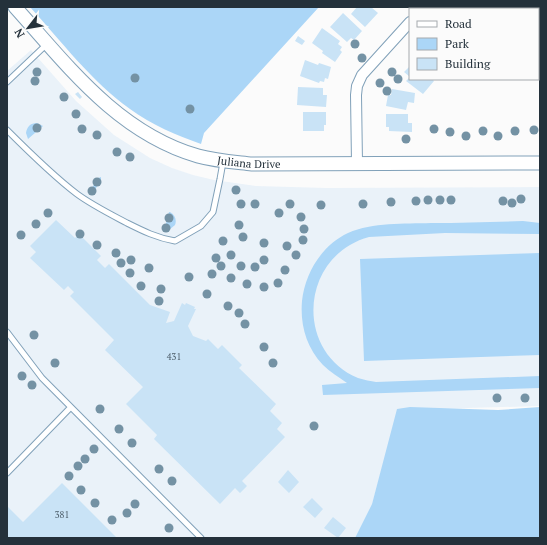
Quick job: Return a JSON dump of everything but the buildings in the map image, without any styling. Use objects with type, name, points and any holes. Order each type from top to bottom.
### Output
[{"type":"street","name":"Juliana Drive","points":[[15,7],[92,91],[124,120],[174,148],[199,156],[223,161],[252,164],[540,163]]},
{"type":"street","points":[[357,163],[356,96],[359,80],[409,23]]},
{"type":"lane","points":[[7,82],[48,44]]},
{"type":"lane","points":[[7,130],[56,177],[78,194],[111,215],[143,231],[175,241],[201,226],[213,212],[223,161]]},
{"type":"lane","points":[[7,332],[32,366],[70,408],[201,538]]},
{"type":"lane","points":[[7,473],[70,408]]},
{"type":"shaded area","points":[[31,50],[76,101],[114,135],[150,158],[172,168],[193,175],[214,180],[256,186],[326,188],[540,187],[540,406],[398,410],[372,504],[355,538],[7,538],[7,71]]},
{"type":"green space","points":[[30,7],[319,7],[204,133],[201,144],[156,125],[138,115],[116,98],[77,61]]},
{"type":"green space","points":[[37,123],[43,126],[28,139],[26,133],[28,127]]},
{"type":"green space","points":[[101,177],[101,180],[93,193],[90,193],[98,178]]},
{"type":"green space","points":[[169,212],[172,213],[176,219],[176,223],[169,230],[164,231]]},
{"type":"green space","points":[[523,221],[540,223],[540,234],[445,233],[369,237],[346,247],[329,263],[318,283],[314,304],[315,327],[323,347],[337,365],[360,379],[376,382],[540,376],[540,388],[323,395],[322,385],[347,383],[326,368],[312,351],[303,327],[302,301],[311,270],[316,261],[330,245],[348,233],[358,229],[378,225]]},
{"type":"green space","points":[[540,253],[540,355],[364,361],[360,259]]},
{"type":"green space","points":[[410,407],[498,410],[540,407],[540,538],[355,538],[372,504],[397,409]]}]
